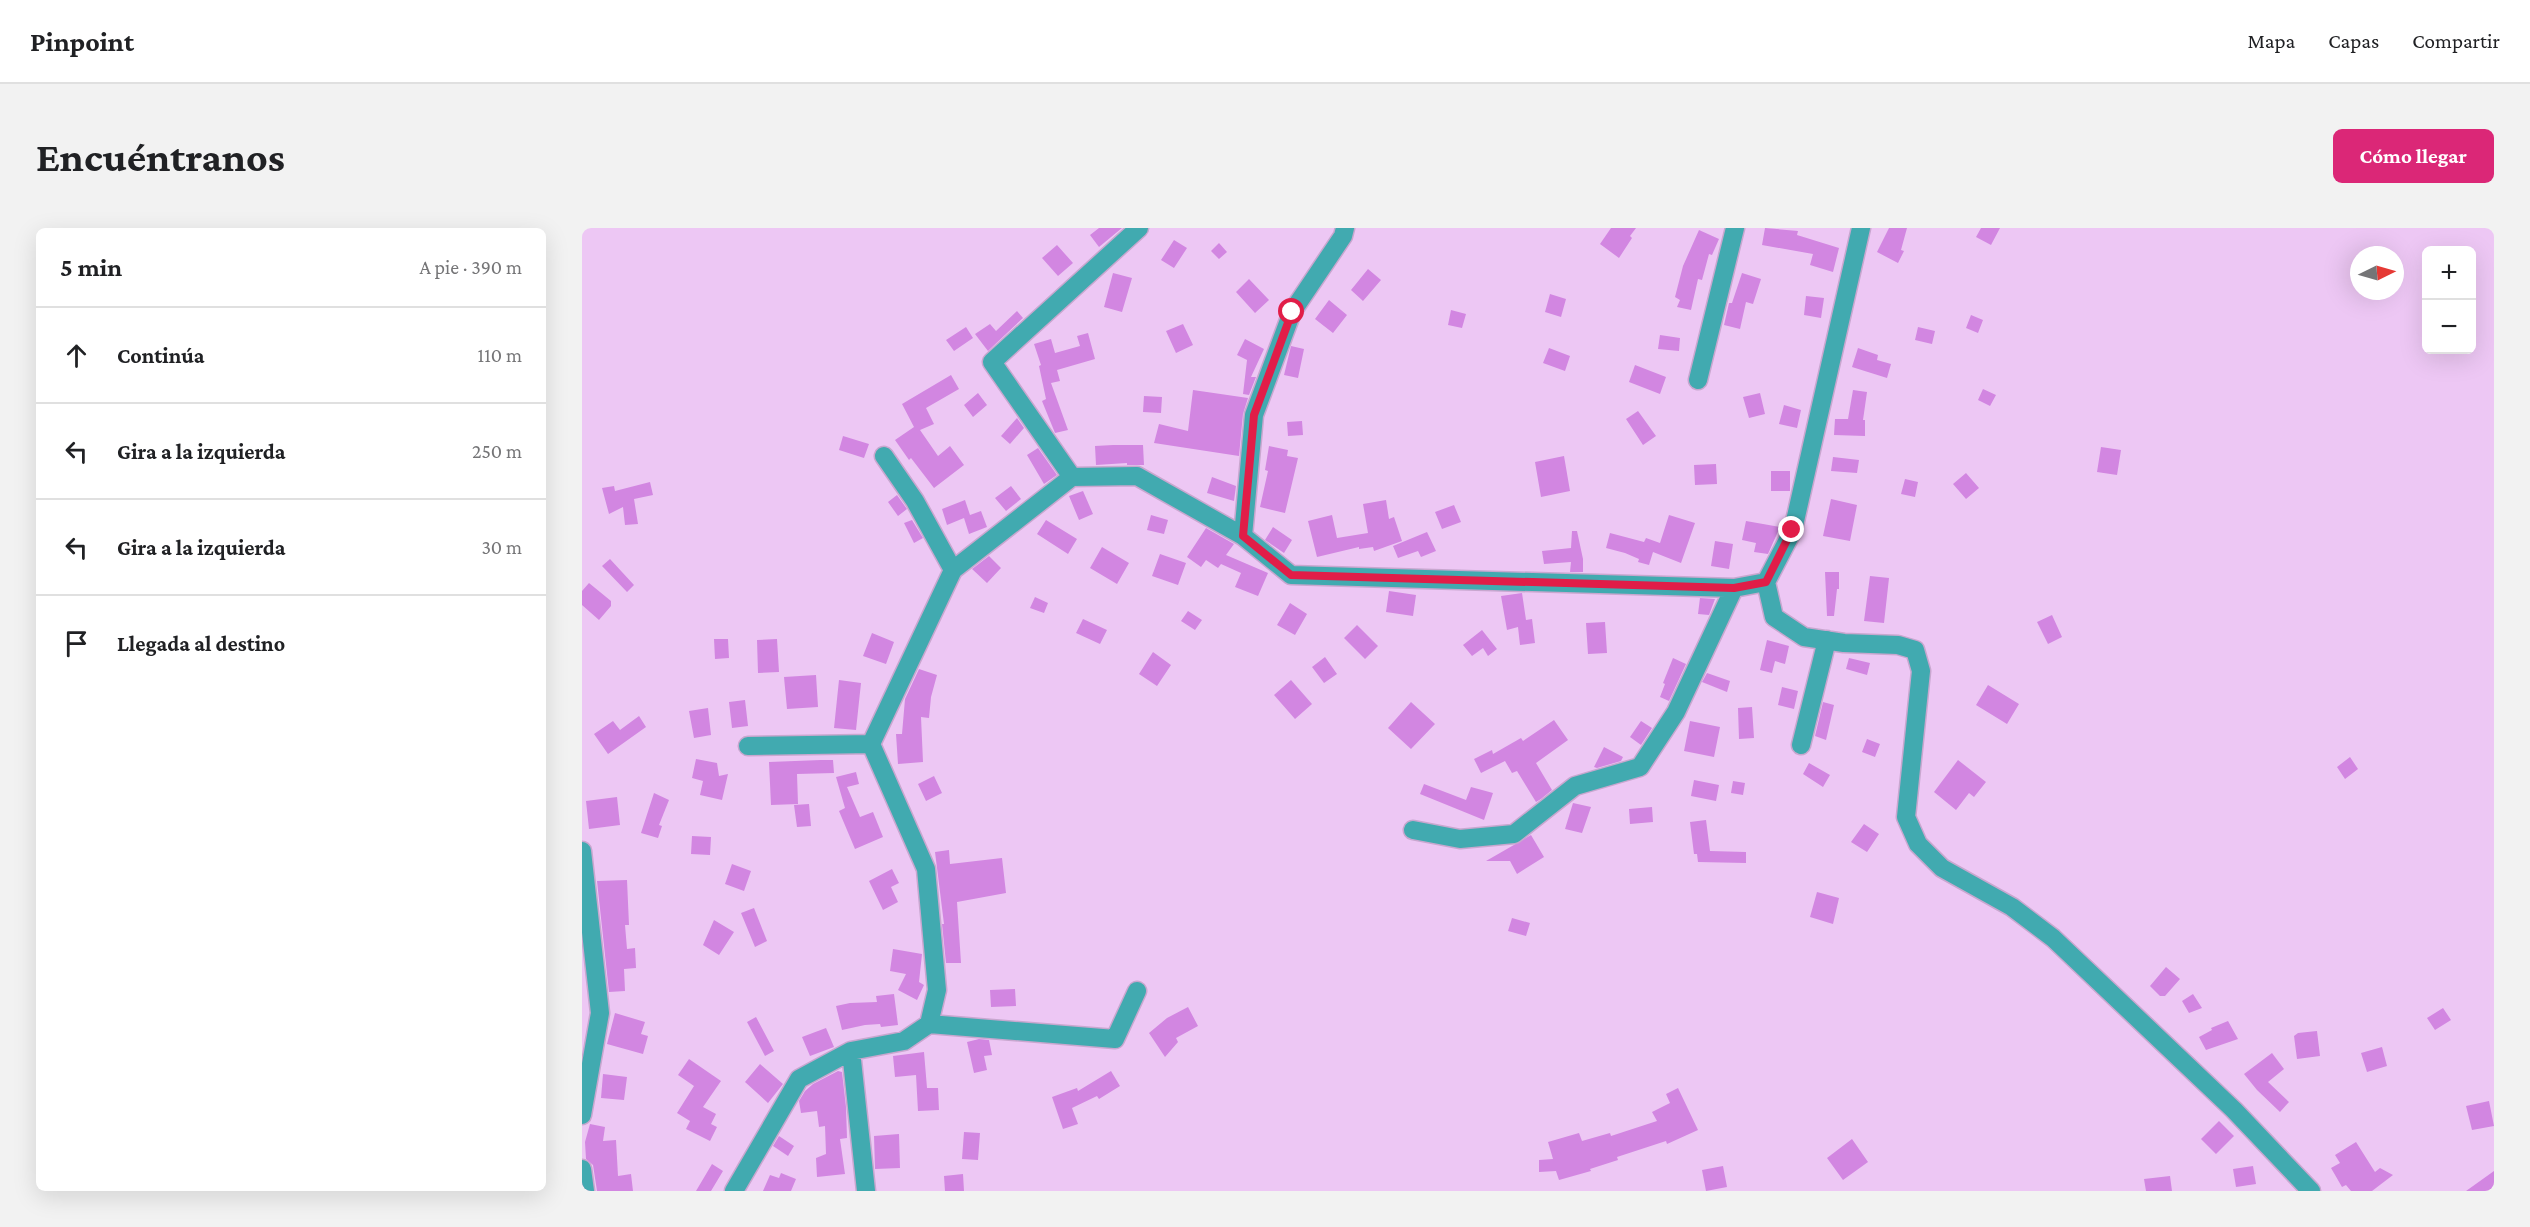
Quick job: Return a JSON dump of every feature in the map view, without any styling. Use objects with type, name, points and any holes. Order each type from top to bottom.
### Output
[{"type":"street","points":[[1072,477],[992,362],[1139,228]]},
{"type":"street","points":[[1243,536],[1254,415],[1292,312],[1343,236],[1345,228]]},
{"type":"street","points":[[1698,380],[1735,228]]},
{"type":"street","points":[[1861,228],[1792,530],[1766,582],[1774,617],[1804,637],[1898,645],[1915,650],[1921,671],[1906,817],[1918,844],[1942,868],[2012,907],[2053,938],[2234,1110],[2311,1191]]},
{"type":"street","points":[[884,456],[915,501],[953,570]]},
{"type":"street","points":[[929,1024],[937,990],[926,869],[871,744],[953,570],[1072,477],[1137,476],[1243,536],[1291,575],[1734,588],[1766,582]]},
{"type":"street","points":[[1413,830],[1460,839],[1514,834],[1575,786],[1640,767],[1676,712],[1734,588]]},
{"type":"street","points":[[1801,745],[1827,640]]},
{"type":"street","points":[[748,746],[871,744]]},
{"type":"street","points":[[582,851],[600,1013],[582,1115]]},
{"type":"street","points":[[734,1191],[799,1079],[851,1051],[904,1041],[929,1024],[1115,1039],[1137,991]]},
{"type":"street","points":[[851,1051],[866,1191]]},
{"type":"street","points":[[582,1169],[585,1191]]},
{"type":"building","points":[[1099,228],[1122,228],[1099,247],[1090,235]]},
{"type":"building","points":[[1611,228],[1636,228],[1619,258],[1600,244]]},
{"type":"building","points":[[1765,228],[1798,231],[1797,235],[1839,248],[1833,272],[1810,265],[1813,254],[1762,245]]},
{"type":"building","points":[[1889,228],[1907,228],[1901,250],[1904,251],[1898,263],[1877,252]]},
{"type":"building","points":[[1981,228],[2000,228],[1991,245],[1976,237]]},
{"type":"building","points":[[1699,230],[1719,239],[1712,255],[1709,254],[1702,280],[1698,279],[1691,310],[1677,307],[1680,300],[1675,297],[1683,266]]},
{"type":"building","points":[[1174,240],[1187,248],[1174,268],[1161,260]]},
{"type":"building","points":[[1219,243],[1227,252],[1219,259],[1211,251]]},
{"type":"building","points":[[1057,245],[1073,263],[1058,276],[1042,258]]},
{"type":"building","points":[[1368,269],[1381,280],[1363,301],[1351,290]]},
{"type":"building","points":[[1113,273],[1132,278],[1122,312],[1104,307]]},
{"type":"building","points":[[1742,273],[1761,279],[1753,304],[1746,302],[1740,329],[1724,325],[1729,303],[1732,303]]},
{"type":"building","points":[[1249,279],[1269,300],[1255,313],[1236,292]]},
{"type":"building","points":[[1550,294],[1566,299],[1561,317],[1545,312]]},
{"type":"building","points":[[1806,296],[1824,298],[1821,318],[1804,315]]},
{"type":"building","points":[[1329,300],[1347,315],[1333,333],[1315,319]]},
{"type":"building","points":[[1451,310],[1466,314],[1462,328],[1448,325]]},
{"type":"building","points":[[1017,311],[1023,318],[988,351],[975,334],[990,324],[996,331]]},
{"type":"building","points":[[1971,315],[1983,320],[1978,333],[1966,328]]},
{"type":"building","points":[[1183,324],[1193,345],[1176,353],[1166,331]]},
{"type":"building","points":[[966,327],[973,338],[954,351],[946,340]]},
{"type":"building","points":[[1918,327],[1935,331],[1932,344],[1915,340]]},
{"type":"building","points":[[1088,333],[1095,359],[1057,370],[1060,381],[1051,383],[1068,430],[1055,433],[1042,401],[1046,399],[1039,366],[1041,365],[1034,344],[1051,339],[1055,353],[1080,346],[1077,336]]},
{"type":"building","points":[[1660,335],[1680,338],[1679,351],[1658,349]]},
{"type":"building","points":[[1245,339],[1264,349],[1251,377],[1256,377],[1249,395],[1243,394],[1247,360],[1237,355]]},
{"type":"building","points":[[1291,346],[1304,349],[1298,378],[1284,375]]},
{"type":"building","points":[[1549,348],[1570,356],[1565,371],[1543,363]]},
{"type":"building","points":[[1858,348],[1878,355],[1877,360],[1891,364],[1887,378],[1852,367]]},
{"type":"building","points":[[1635,365],[1666,377],[1660,394],[1629,382]]},
{"type":"building","points":[[951,375],[959,389],[926,408],[934,424],[920,430],[938,456],[950,446],[964,465],[934,488],[895,440],[914,427],[902,404]]},
{"type":"building","points":[[1983,389],[1996,395],[1990,406],[1978,400]]},
{"type":"building","points":[[1193,390],[1248,398],[1243,414],[1239,456],[1154,443],[1159,424],[1188,431]]},
{"type":"building","points":[[1853,390],[1867,392],[1863,420],[1865,420],[1865,436],[1834,435],[1835,419],[1848,419]]},
{"type":"building","points":[[978,393],[987,405],[973,417],[964,405]]},
{"type":"building","points":[[1760,393],[1765,414],[1749,418],[1743,397]]},
{"type":"building","points":[[1144,396],[1162,397],[1161,413],[1143,412]]},
{"type":"building","points":[[1784,405],[1801,410],[1797,428],[1779,424]]},
{"type":"building","points":[[1638,411],[1656,436],[1643,445],[1626,419]]},
{"type":"building","points":[[1017,418],[1024,428],[1010,444],[1001,436]]},
{"type":"building","points":[[1302,421],[1303,435],[1288,436],[1287,422]]},
{"type":"building","points":[[843,436],[869,444],[864,458],[839,450]]},
{"type":"building","points":[[1143,445],[1144,465],[1127,465],[1127,463],[1096,465],[1095,446]]},
{"type":"building","points":[[1269,446],[1288,450],[1287,456],[1298,458],[1285,513],[1260,507],[1268,471],[1265,470]]},
{"type":"building","points":[[2101,447],[2121,450],[2117,475],[2097,472]]},
{"type":"building","points":[[1038,448],[1057,475],[1044,484],[1027,455]]},
{"type":"building","points":[[1564,456],[1570,491],[1541,497],[1535,462]]},
{"type":"building","points":[[1833,457],[1859,460],[1857,473],[1831,471]]},
{"type":"building","points":[[1716,464],[1717,484],[1695,485],[1694,465]]},
{"type":"building","points":[[1771,471],[1790,471],[1790,491],[1771,491]]},
{"type":"building","points":[[1966,473],[1979,488],[1966,499],[1953,484]]},
{"type":"building","points":[[1212,477],[1236,486],[1234,501],[1207,493]]},
{"type":"building","points":[[1905,479],[1918,482],[1915,497],[1901,494]]},
{"type":"building","points":[[650,482],[653,495],[634,499],[638,524],[625,525],[623,507],[609,514],[602,488],[614,486],[615,491]]},
{"type":"building","points":[[1011,486],[1021,499],[1006,511],[995,498]]},
{"type":"building","points":[[1083,491],[1093,514],[1079,520],[1069,496]]},
{"type":"building","points":[[897,495],[907,509],[898,516],[888,502]]},
{"type":"building","points":[[1831,499],[1857,505],[1850,541],[1823,536]]},
{"type":"building","points":[[965,500],[970,515],[981,511],[987,527],[969,534],[964,518],[947,525],[942,509]]},
{"type":"building","points":[[1386,500],[1389,519],[1394,517],[1402,541],[1374,551],[1373,547],[1359,549],[1359,547],[1317,557],[1308,521],[1332,515],[1337,538],[1368,533],[1363,504]]},
{"type":"building","points":[[1454,505],[1461,522],[1442,529],[1435,512]]},
{"type":"building","points":[[1151,515],[1168,520],[1164,534],[1147,530]]},
{"type":"building","points":[[1669,515],[1695,523],[1681,563],[1653,552],[1649,565],[1638,562],[1639,559],[1625,553],[1606,548],[1610,533],[1644,542],[1646,538],[1660,543]]},
{"type":"building","points":[[912,520],[923,538],[914,543],[904,523]]},
{"type":"building","points":[[1046,520],[1077,539],[1068,554],[1037,534]]},
{"type":"building","points":[[1746,521],[1780,527],[1768,554],[1754,552],[1756,543],[1742,540]]},
{"type":"building","points":[[1273,527],[1292,540],[1284,553],[1265,540]]},
{"type":"building","points":[[1206,528],[1234,544],[1226,555],[1268,573],[1258,596],[1235,587],[1241,573],[1221,564],[1218,568],[1206,560],[1201,567],[1187,557]]},
{"type":"building","points":[[1572,531],[1577,531],[1583,559],[1583,572],[1570,572],[1571,562],[1544,564],[1542,551],[1571,548]]},
{"type":"building","points":[[1427,532],[1436,551],[1421,557],[1418,551],[1398,558],[1393,546]]},
{"type":"building","points":[[1715,541],[1733,544],[1729,569],[1711,566]]},
{"type":"building","points":[[1102,547],[1129,563],[1117,584],[1090,568]]},
{"type":"building","points":[[1160,554],[1186,563],[1178,585],[1152,576]]},
{"type":"building","points":[[989,556],[1001,568],[987,583],[972,569]]},
{"type":"building","points":[[610,559],[634,585],[627,592],[602,566]]},
{"type":"building","points":[[1825,572],[1839,572],[1839,589],[1837,589],[1834,616],[1827,616]]},
{"type":"building","points":[[1870,576],[1889,578],[1884,623],[1864,621]]},
{"type":"building","points":[[589,583],[611,601],[611,606],[599,620],[582,605],[582,591]]},
{"type":"building","points":[[1389,591],[1416,595],[1413,616],[1386,612]]},
{"type":"building","points":[[1522,593],[1526,620],[1532,619],[1535,643],[1520,645],[1518,627],[1507,630],[1501,596]]},
{"type":"building","points":[[1035,597],[1048,603],[1044,613],[1030,608]]},
{"type":"building","points":[[1700,598],[1715,599],[1709,615],[1698,614]]},
{"type":"building","points":[[1290,603],[1307,614],[1295,635],[1277,625]]},
{"type":"building","points":[[1188,611],[1202,620],[1195,630],[1181,621]]},
{"type":"building","points":[[2052,615],[2062,637],[2048,644],[2037,622]]},
{"type":"building","points":[[1083,619],[1107,630],[1100,644],[1076,633]]},
{"type":"building","points":[[1605,622],[1607,653],[1588,654],[1586,623]]},
{"type":"building","points":[[1357,625],[1378,646],[1365,659],[1344,638]]},
{"type":"building","points":[[1482,630],[1497,649],[1488,656],[1483,648],[1472,656],[1463,645]]},
{"type":"building","points":[[872,633],[894,642],[886,664],[863,656]]},
{"type":"building","points":[[714,639],[728,639],[729,658],[715,659]]},
{"type":"building","points":[[777,639],[779,672],[758,673],[757,640]]},
{"type":"building","points":[[1767,640],[1789,646],[1785,664],[1775,661],[1772,673],[1760,670]]},
{"type":"building","points":[[1153,652],[1171,665],[1157,686],[1139,674]]},
{"type":"building","points":[[1325,657],[1337,674],[1324,683],[1312,667]]},
{"type":"building","points":[[1673,658],[1686,664],[1669,701],[1660,697]]},
{"type":"building","points":[[1849,658],[1870,663],[1867,675],[1846,669]]},
{"type":"building","points":[[919,669],[937,675],[931,697],[929,718],[921,717],[923,762],[898,764],[896,734],[902,734],[905,699]]},
{"type":"building","points":[[1707,673],[1730,681],[1727,692],[1702,682]]},
{"type":"building","points":[[816,675],[818,707],[787,709],[784,677]]},
{"type":"building","points":[[839,680],[861,683],[856,730],[834,728]]},
{"type":"building","points":[[1291,680],[1312,704],[1295,719],[1274,695]]},
{"type":"building","points":[[1988,685],[2019,704],[2007,724],[1976,705]]},
{"type":"building","points":[[1782,687],[1798,691],[1794,709],[1778,705]]},
{"type":"building","points":[[745,700],[748,726],[732,728],[729,702]]},
{"type":"building","points":[[1411,702],[1435,724],[1411,749],[1388,728]]},
{"type":"building","points":[[1823,702],[1834,705],[1826,740],[1815,736]]},
{"type":"building","points":[[1752,707],[1754,738],[1739,739],[1738,708]]},
{"type":"building","points":[[708,708],[711,735],[694,738],[689,711]]},
{"type":"building","points":[[639,716],[646,727],[608,754],[594,734],[613,721],[620,730]]},
{"type":"building","points":[[1554,720],[1568,740],[1536,763],[1552,790],[1541,799],[1536,802],[1517,771],[1512,773],[1505,761],[1481,773],[1474,759],[1492,750],[1493,754],[1521,738],[1523,741]]},
{"type":"building","points":[[1641,721],[1652,728],[1641,745],[1630,737]]},
{"type":"building","points":[[1690,721],[1720,727],[1714,757],[1684,751]]},
{"type":"building","points":[[1867,739],[1880,744],[1875,757],[1862,752]]},
{"type":"building","points":[[1604,747],[1623,757],[1621,761],[1594,767]]},
{"type":"building","points":[[2350,757],[2358,769],[2345,779],[2337,767]]},
{"type":"building","points":[[696,759],[717,763],[719,776],[728,774],[722,800],[700,795],[703,781],[692,778]]},
{"type":"building","points":[[833,760],[834,773],[797,774],[798,804],[771,805],[769,762]]},
{"type":"building","points":[[1958,760],[1986,782],[1974,797],[1969,793],[1956,810],[1934,792]]},
{"type":"building","points":[[1809,763],[1830,775],[1823,787],[1803,774]]},
{"type":"building","points":[[856,772],[859,784],[847,787],[860,817],[873,812],[883,837],[855,849],[839,811],[845,808],[836,777]]},
{"type":"building","points":[[934,776],[942,793],[926,801],[918,784]]},
{"type":"building","points":[[1694,780],[1719,785],[1716,801],[1691,796]]},
{"type":"building","points":[[1733,781],[1745,783],[1743,795],[1731,793]]},
{"type":"building","points":[[1424,784],[1466,800],[1471,787],[1493,793],[1484,820],[1420,794]]},
{"type":"building","points":[[654,793],[669,800],[659,825],[662,826],[658,838],[641,833]]},
{"type":"building","points":[[617,797],[620,825],[589,829],[586,801]]},
{"type":"building","points":[[1573,803],[1591,807],[1582,833],[1565,829]]},
{"type":"building","points":[[809,804],[811,826],[797,827],[794,805]]},
{"type":"building","points":[[1652,807],[1653,822],[1630,824],[1629,809]]},
{"type":"building","points":[[1706,820],[1710,851],[1746,852],[1746,863],[1698,862],[1697,854],[1694,854],[1690,822]]},
{"type":"building","points":[[1864,824],[1879,834],[1867,852],[1851,842]]},
{"type":"building","points":[[1531,835],[1544,857],[1517,874],[1510,861],[1486,861]]},
{"type":"building","points":[[692,836],[711,837],[710,855],[691,854]]},
{"type":"building","points":[[949,850],[950,864],[1002,858],[1006,893],[957,902],[961,963],[946,963],[942,924],[944,924],[935,852]]},
{"type":"building","points":[[732,864],[751,871],[744,891],[725,884]]},
{"type":"building","points":[[892,869],[899,883],[891,887],[898,902],[883,910],[869,881]]},
{"type":"building","points":[[627,880],[629,925],[625,925],[627,949],[635,948],[636,968],[624,969],[625,991],[609,992],[597,881]]},
{"type":"building","points":[[1817,892],[1839,898],[1833,924],[1810,917]]},
{"type":"building","points":[[754,908],[767,941],[755,947],[741,913]]},
{"type":"building","points":[[1512,918],[1530,923],[1526,936],[1508,931]]},
{"type":"building","points":[[714,920],[734,932],[719,955],[703,945]]},
{"type":"building","points":[[893,949],[922,954],[919,982],[924,985],[917,1000],[898,990],[906,974],[890,971]]},
{"type":"building","points":[[2166,967],[2180,979],[2165,996],[2160,996],[2150,986]]},
{"type":"building","points":[[1015,989],[1016,1006],[991,1007],[990,990]]},
{"type":"building","points":[[894,994],[898,1025],[881,1027],[880,1024],[865,1025],[842,1030],[836,1006],[877,1002],[876,996]]},
{"type":"building","points":[[2193,994],[2202,1008],[2189,1013],[2182,1001]]},
{"type":"building","points":[[1188,1007],[1198,1026],[1176,1038],[1178,1042],[1165,1057],[1149,1033],[1167,1018]]},
{"type":"building","points":[[2443,1008],[2451,1020],[2435,1030],[2427,1018]]},
{"type":"building","points":[[615,1013],[645,1022],[641,1034],[648,1036],[643,1054],[607,1044]]},
{"type":"building","points":[[756,1017],[774,1051],[765,1056],[747,1022]]},
{"type":"building","points":[[2228,1021],[2238,1039],[2206,1050],[2199,1037],[2212,1030],[2211,1028]]},
{"type":"building","points":[[826,1028],[834,1047],[810,1056],[802,1037]]},
{"type":"building","points":[[2317,1031],[2320,1056],[2297,1059],[2294,1036],[2298,1033]]},
{"type":"building","points":[[979,1039],[989,1040],[992,1055],[984,1056],[987,1070],[974,1073],[967,1042]]},
{"type":"building","points":[[2382,1047],[2387,1066],[2367,1072],[2361,1053]]},
{"type":"building","points":[[924,1052],[927,1088],[938,1088],[939,1110],[918,1111],[916,1075],[895,1077],[893,1056]]},
{"type":"building","points":[[2272,1053],[2284,1069],[2268,1082],[2289,1102],[2280,1112],[2244,1074]]},
{"type":"building","points":[[689,1059],[721,1081],[703,1107],[716,1114],[711,1124],[717,1127],[710,1141],[686,1129],[690,1121],[677,1113],[694,1086],[678,1075]]},
{"type":"building","points":[[760,1064],[783,1084],[768,1103],[745,1082]]},
{"type":"building","points":[[838,1071],[842,1072],[846,1107],[847,1138],[840,1139],[845,1174],[817,1177],[816,1158],[826,1154],[825,1126],[819,1127],[817,1111],[801,1113],[799,1101],[813,1084]]},
{"type":"building","points":[[1111,1071],[1120,1086],[1099,1099],[1097,1096],[1072,1108],[1078,1124],[1063,1129],[1052,1097],[1077,1088],[1078,1091]]},
{"type":"building","points":[[603,1074],[627,1077],[624,1100],[601,1098]]},
{"type":"building","points":[[1678,1088],[1698,1130],[1667,1144],[1666,1141],[1617,1157],[1618,1160],[1590,1169],[1591,1171],[1559,1180],[1556,1171],[1539,1172],[1539,1160],[1553,1159],[1548,1142],[1579,1133],[1582,1141],[1610,1133],[1611,1136],[1657,1121],[1652,1112],[1670,1103],[1666,1094]]},
{"type":"building","points":[[2489,1101],[2494,1126],[2472,1130],[2466,1106]]},
{"type":"building","points":[[2219,1121],[2234,1136],[2216,1154],[2201,1139]]},
{"type":"building","points":[[590,1124],[605,1127],[603,1141],[616,1140],[618,1176],[631,1174],[633,1191],[597,1191],[593,1165],[586,1159],[585,1142]]},
{"type":"building","points":[[964,1132],[980,1133],[978,1160],[962,1159]]},
{"type":"building","points":[[899,1134],[900,1168],[875,1169],[874,1136]]},
{"type":"building","points":[[779,1136],[794,1146],[788,1156],[773,1146]]},
{"type":"building","points":[[1852,1139],[1868,1162],[1843,1180],[1827,1158]]},
{"type":"building","points":[[2356,1142],[2375,1172],[2380,1168],[2393,1175],[2372,1191],[2351,1191],[2346,1185],[2342,1187],[2331,1168],[2340,1163],[2335,1155]]},
{"type":"building","points":[[712,1164],[723,1171],[711,1191],[696,1191]]},
{"type":"building","points":[[1723,1166],[1727,1187],[1706,1191],[1702,1170]]},
{"type":"building","points":[[2253,1166],[2256,1184],[2236,1187],[2233,1169]]},
{"type":"building","points":[[2494,1171],[2494,1191],[2466,1191]]},
{"type":"building","points":[[781,1173],[796,1179],[791,1191],[763,1191],[770,1175],[779,1178]]},
{"type":"building","points":[[963,1174],[964,1191],[945,1191],[944,1176]]},
{"type":"building","points":[[2170,1176],[2172,1191],[2146,1191],[2144,1179]]},
{"type":"route","points":[[1292,312],[1254,415],[1243,536],[1291,575],[1734,588],[1766,582],[1792,530]]}]
